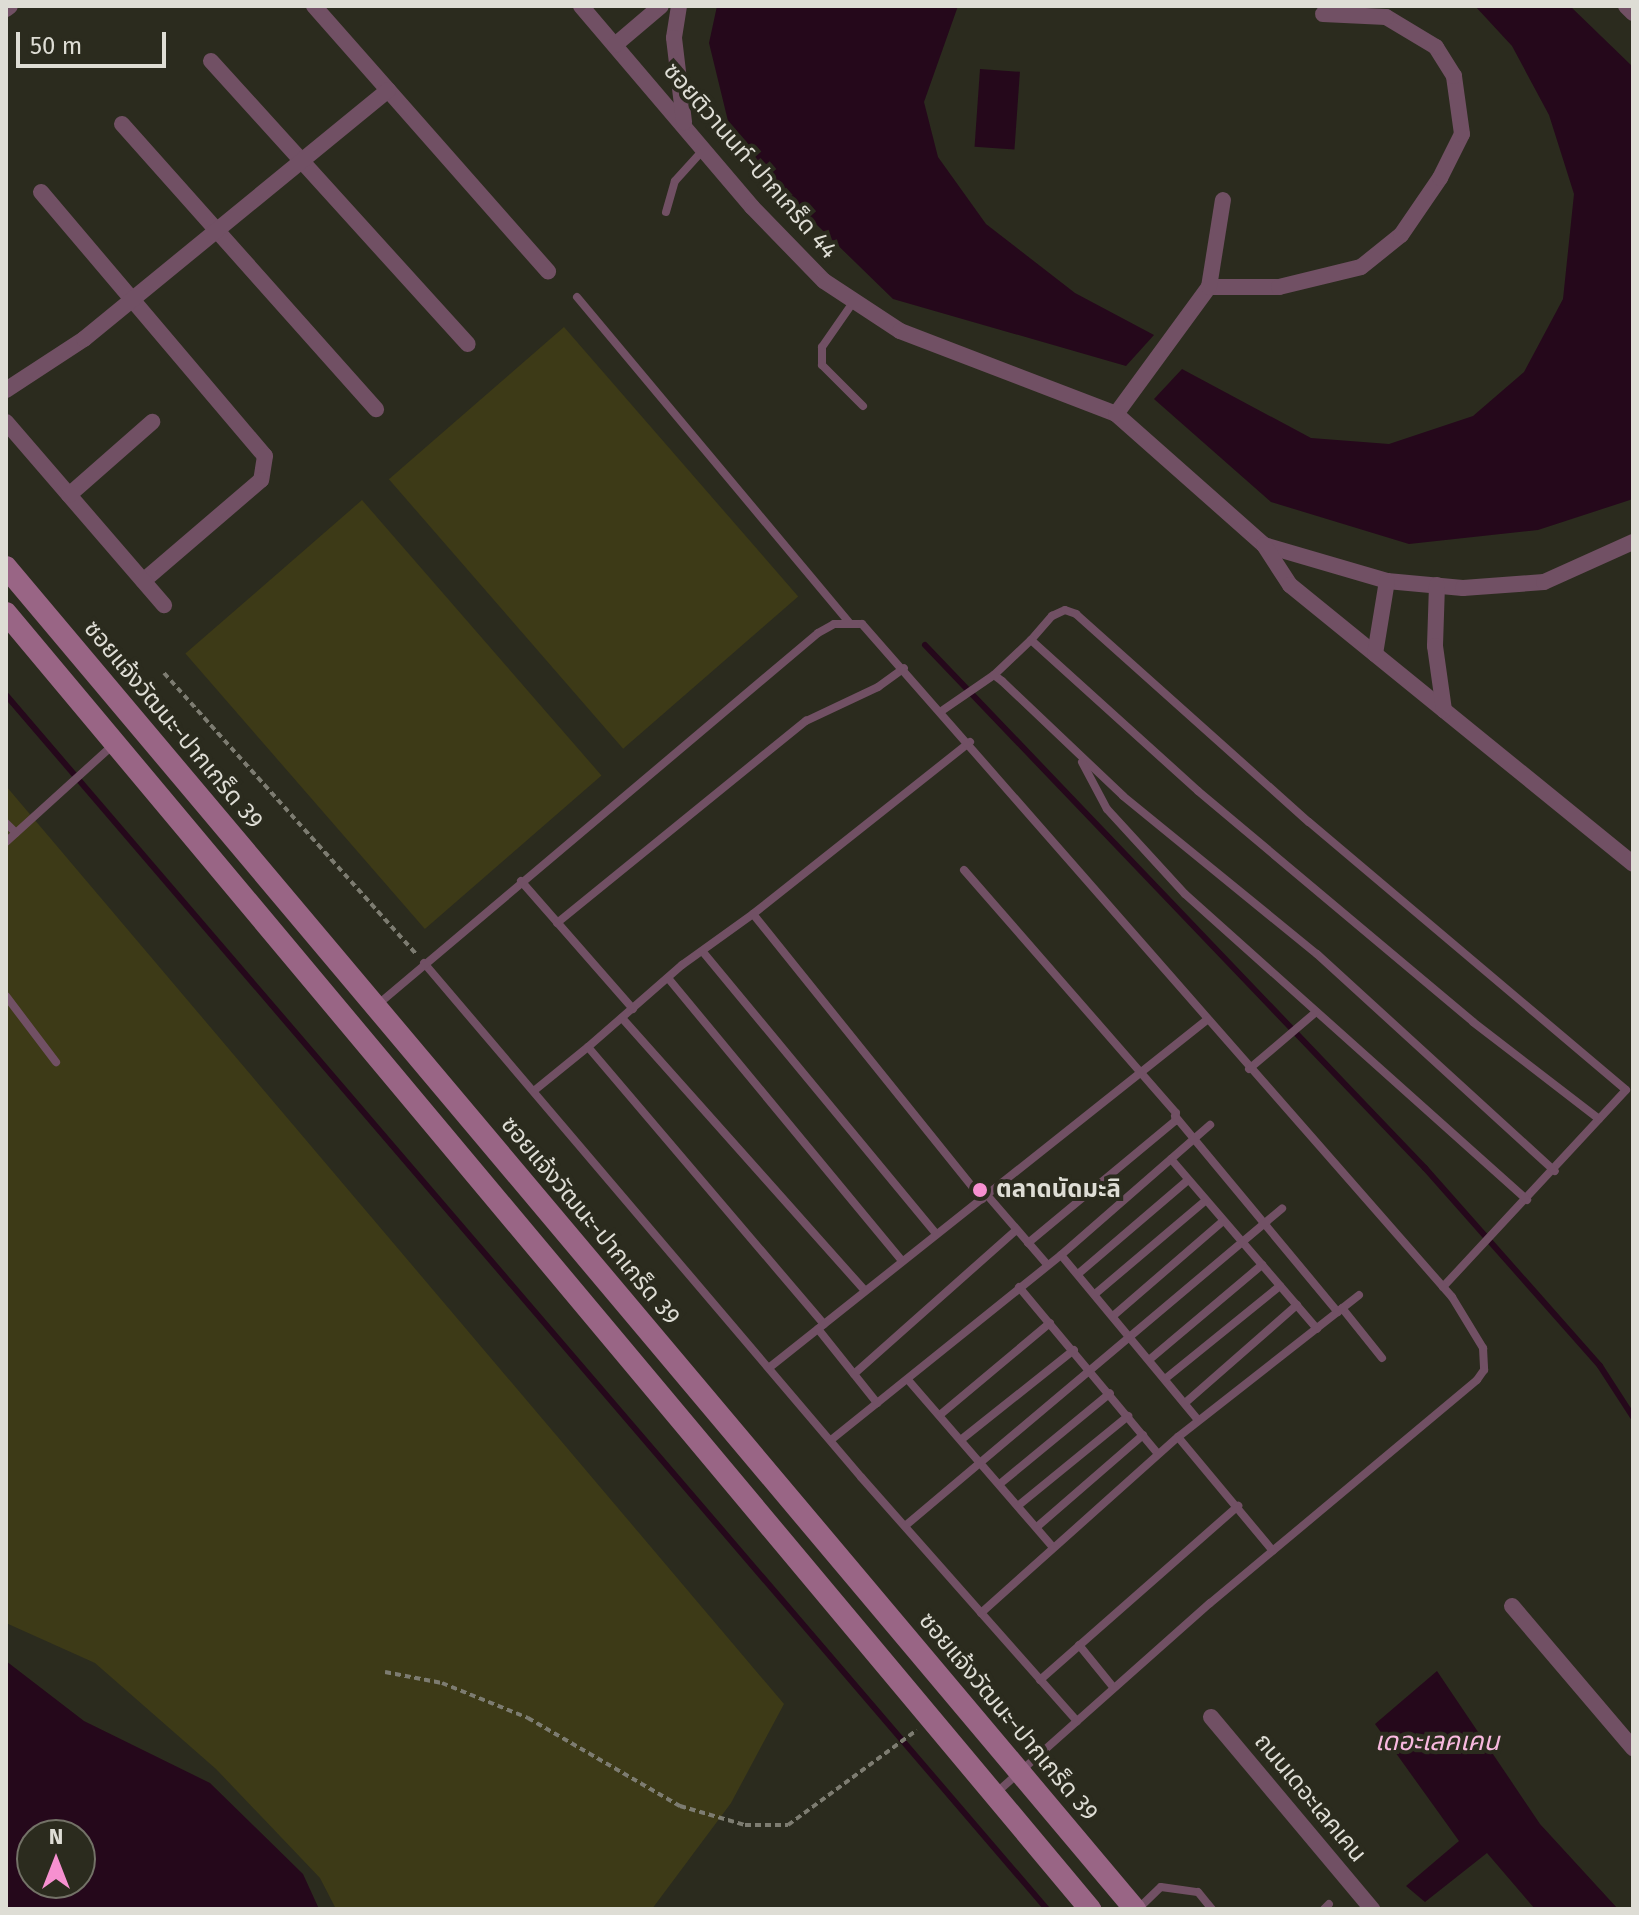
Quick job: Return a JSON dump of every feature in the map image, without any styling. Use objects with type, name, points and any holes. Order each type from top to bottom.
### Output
[{"type":"main road","name":"ซอยแจ้งวัฒนะ-ปากเกร็ด 39","points":[[6,567],[1136,1909]]},
{"type":"main road","points":[[6,613],[1090,1909]]},
{"type":"street","points":[[314,6],[548,271]]},
{"type":"street","name":"ซอยติวานนท์-ปากเกร็ด 44","points":[[581,6],[782,239],[824,281],[900,331],[1116,414],[1264,545],[1387,581],[1437,585],[1544,582],[1633,542]]},
{"type":"street","points":[[615,45],[661,6]]},
{"type":"street","points":[[679,6],[674,38],[684,122]]},
{"type":"street","points":[[1626,6],[1633,13]]},
{"type":"street","points":[[1209,287],[1279,287],[1361,267],[1401,235],[1440,178],[1462,134],[1454,76],[1436,47],[1386,17],[1323,14]]},
{"type":"street","points":[[211,61],[468,344]]},
{"type":"street","points":[[6,390],[84,339],[388,90]]},
{"type":"street","points":[[122,124],[376,409]]},
{"type":"street","points":[[41,192],[265,456],[261,480],[143,581]]},
{"type":"street","points":[[1116,414],[1209,287],[1223,200]]},
{"type":"street","points":[[6,422],[164,605]]},
{"type":"street","points":[[69,495],[152,422]]},
{"type":"street","points":[[1264,545],[1290,585],[1633,864]]},
{"type":"street","points":[[1375,654],[1387,581]]},
{"type":"street","points":[[1437,585],[1435,646],[1444,710]]},
{"type":"street","points":[[1512,1606],[1633,1748]]},
{"type":"street","name":"ถนนเดอะเลคเคน","points":[[1211,1717],[1372,1909]]},
{"type":"lane","points":[[666,212],[675,181],[705,148]]},
{"type":"lane","points":[[577,297],[849,622]]},
{"type":"lane","points":[[854,301],[822,347],[822,365],[863,406]]},
{"type":"lane","points":[[943,710],[994,675],[1052,616],[1065,610],[1076,614],[1321,832],[1626,1090],[1555,1171],[1443,1287]]},
{"type":"lane","points":[[376,1006],[818,633],[849,622],[862,624],[943,710],[1249,1069],[1443,1287],[1475,1329],[1484,1370],[994,1794]]},
{"type":"lane","points":[[1031,640],[1198,791],[1473,1022],[1599,1119]]},
{"type":"lane","points":[[557,923],[806,721],[878,687],[904,668]]},
{"type":"lane","points":[[994,675],[1078,754],[1317,954],[1555,1171]]},
{"type":"lane","points":[[535,1090],[668,978],[970,742]]},
{"type":"lane","points":[[6,842],[115,743]]},
{"type":"lane","points":[[1078,754],[1107,809],[1175,884],[1527,1200]]},
{"type":"lane","points":[[6,823],[16,833]]},
{"type":"lane","points":[[964,870],[1382,1358]]},
{"type":"lane","points":[[521,881],[633,1009]]},
{"type":"lane","points":[[753,914],[984,1197],[1046,1263]]},
{"type":"lane","points":[[703,952],[936,1234]]},
{"type":"lane","points":[[424,963],[905,1526],[1077,1721]]},
{"type":"lane","points":[[668,978],[902,1261]]},
{"type":"lane","points":[[6,996],[56,1062]]},
{"type":"lane","points":[[1249,1069],[1316,1012]]},
{"type":"lane","points":[[622,1018],[865,1291]]},
{"type":"lane","points":[[770,1367],[1208,1019]]},
{"type":"lane","points":[[588,1047],[821,1326],[877,1403]]},
{"type":"lane","points":[[1028,1243],[1175,1116]]},
{"type":"lane","points":[[831,1440],[909,1381],[1046,1263],[1061,1255],[1210,1125]]},
{"type":"lane","points":[[1171,1159],[1317,1329]]},
{"type":"lane","points":[[1078,1274],[1187,1181]]},
{"type":"lane","points":[[1095,1294],[1205,1201]]},
{"type":"lane","points":[[905,1526],[1282,1208]]},
{"type":"lane","points":[[1113,1316],[1223,1221]]},
{"type":"lane","points":[[854,1374],[1016,1230]]},
{"type":"lane","points":[[1061,1255],[1198,1420]]},
{"type":"lane","points":[[1149,1360],[1262,1265]]},
{"type":"lane","points":[[1165,1379],[1280,1286]]},
{"type":"lane","points":[[1019,1287],[1091,1369],[1158,1454]]},
{"type":"lane","points":[[981,1613],[1052,1546],[1198,1420],[1208,1418],[1359,1295]]},
{"type":"lane","points":[[1185,1403],[1297,1305]]},
{"type":"lane","points":[[941,1414],[1050,1323]]},
{"type":"lane","points":[[962,1439],[1074,1350]]},
{"type":"lane","points":[[909,1381],[1001,1483],[1052,1546]]},
{"type":"lane","points":[[1001,1483],[1110,1393]]},
{"type":"lane","points":[[1019,1505],[1128,1416]]},
{"type":"lane","points":[[1038,1526],[1143,1435]]},
{"type":"lane","points":[[1178,1437],[1273,1551]]},
{"type":"lane","points":[[1040,1680],[1238,1506]]},
{"type":"lane","points":[[1079,1645],[1114,1688]]},
{"type":"lane","points":[[1136,1909],[1161,1887],[1198,1892],[1212,1909]]},
{"type":"path","points":[[164,673],[424,963]]},
{"type":"path","points":[[385,1672],[442,1683],[528,1718],[680,1806],[745,1825],[788,1825],[931,1718]]},
{"type":"shaded area","points":[[564,327],[798,596],[623,749],[389,479]]},
{"type":"shaded area","points":[[362,500],[601,775],[425,929],[185,654]]},
{"type":"shaded area","points":[[6,786],[784,1704],[731,1803],[652,1909],[336,1909],[320,1878],[216,1769],[95,1663],[6,1623]]},
{"type":"water","points":[[717,6],[958,6],[924,102],[938,157],[986,224],[1075,293],[1154,335],[1126,366],[893,299],[779,188],[728,121],[709,43]]},
{"type":"water","points":[[1475,6],[1570,6],[1633,67],[1633,499],[1538,530],[1409,544],[1271,502],[1154,399],[1182,369],[1311,438],[1389,444],[1473,416],[1524,372],[1563,299],[1574,194],[1549,115],[1512,46]]},
{"type":"water","points":[[980,69],[1020,72],[1014,150],[975,147]]},
{"type":"water","points":[[6,1661],[84,1721],[210,1783],[303,1874],[319,1909],[6,1909]]},
{"type":"water","name":"เดอะเลคเคน","points":[[1437,1671],[1540,1824],[1618,1909],[1535,1909],[1487,1853],[1425,1902],[1406,1886],[1459,1841],[1375,1724]]},
{"type":"waterway","points":[[925,645],[1425,1168],[1600,1366],[1633,1417]]},
{"type":"waterway","points":[[6,695],[1047,1909]]},
{"type":"place","name":"ตลาดนัดมะลิ","points":[[980,1190]]}]
